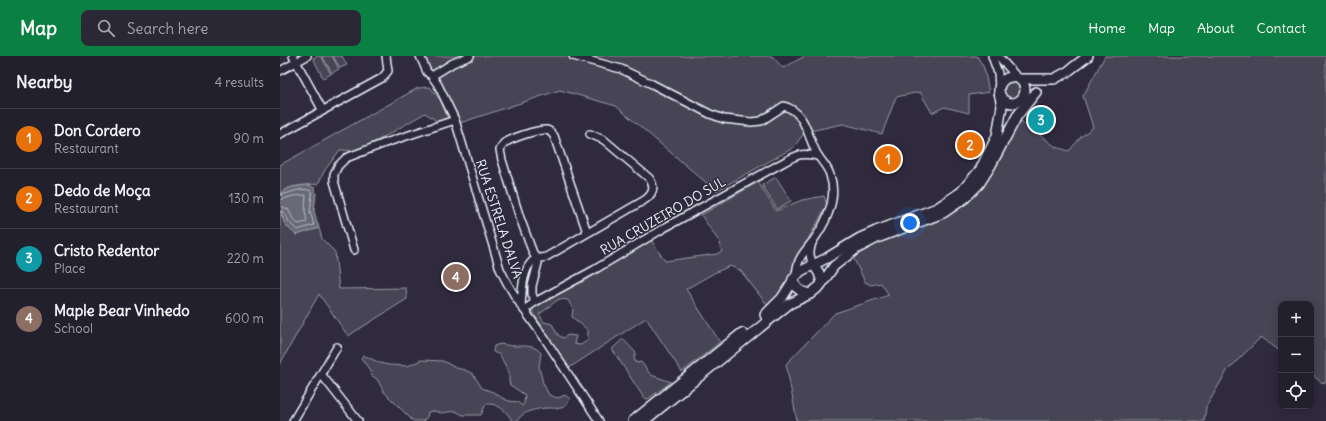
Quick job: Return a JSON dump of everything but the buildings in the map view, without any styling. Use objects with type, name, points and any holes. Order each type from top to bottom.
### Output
[{"type":"main road","points":[[999,90],[1006,102],[1014,103],[1023,100],[1067,72],[1088,56]]},
{"type":"main road","points":[[633,421],[770,311],[782,298],[794,277],[801,271],[876,230],[937,208],[961,192],[980,170],[997,136],[1002,106],[999,90],[1000,84],[1005,79],[1009,77],[1054,79]]},
{"type":"main road","points":[[644,421],[789,304],[810,294],[822,283],[834,266],[856,249],[877,238],[943,213],[965,198],[979,184],[1017,116],[1026,89],[1023,82],[1018,78]]},
{"type":"main road","points":[[998,128],[1009,130]]},
{"type":"main road","points":[[814,265],[819,273],[822,283]]},
{"type":"main road","points":[[794,277],[796,287],[799,290],[810,294]]},
{"type":"street","points":[[280,71],[295,59],[307,56]]},
{"type":"street","points":[[280,134],[382,78],[388,71],[386,56]]},
{"type":"street","name":"RUA ESTRELA DALVA","points":[[420,56],[427,72],[432,76],[444,96],[455,120],[500,269],[512,293],[599,421]]},
{"type":"street","points":[[432,76],[453,63],[470,56]]},
{"type":"street","points":[[573,56],[621,69],[710,114],[724,119],[751,122],[761,121],[784,106],[792,108],[804,122],[818,156],[826,165],[833,185],[833,198],[830,210],[799,260],[794,277]]},
{"type":"street","points":[[992,56],[998,74],[999,90]]},
{"type":"street","points":[[998,56],[1018,78]]},
{"type":"street","points":[[295,59],[322,111]]},
{"type":"street","points":[[354,250],[334,181],[334,174],[338,166],[346,158],[385,143],[455,120]]},
{"type":"street","points":[[535,302],[532,294],[532,286],[538,263],[520,218],[502,160],[500,150],[504,143],[538,131],[546,130],[551,132],[554,136],[587,232]]},
{"type":"street","points":[[522,308],[523,284],[532,261],[546,257],[652,195],[652,182],[649,178],[604,140],[590,134]]},
{"type":"street","name":"RUA CRUZEIRO DO SUL","points":[[522,308],[594,270],[664,228],[790,158],[797,155],[807,154],[818,156]]},
{"type":"street","points":[[812,241],[809,251],[810,258],[814,265]]},
{"type":"street","points":[[293,421],[337,347]]},
{"type":"street","points":[[321,374],[358,421]]},
{"type":"shaded area","points":[[321,56],[331,74],[323,78],[313,58]]},
{"type":"shaded area","points":[[322,56],[332,56],[339,69],[332,73]]},
{"type":"shaded area","points":[[333,56],[342,56],[347,65],[340,68]]},
{"type":"shaded area","points":[[424,56],[772,56],[783,68],[805,56],[977,56],[984,68],[989,92],[969,95],[969,113],[944,107],[932,113],[920,92],[896,97],[882,134],[843,124],[805,132],[793,148],[716,191],[616,106],[560,90],[460,123],[448,97],[430,69]]},
{"type":"shaded area","points":[[1105,56],[1326,56],[1326,383],[1321,382],[1314,376],[1314,301],[1278,301],[1278,350],[1261,337],[1227,371],[1206,407],[1204,421],[797,421],[786,364],[835,313],[889,295],[881,283],[871,285],[865,282],[853,257],[877,244],[936,222],[957,210],[977,192],[989,177],[1007,140],[1021,121],[1056,147],[1069,151],[1081,137],[1093,127],[1083,96]]},
{"type":"shaded area","points":[[1012,80],[1019,83],[1022,90],[1019,97],[1012,100],[1005,97],[1002,90],[1005,83]]},
{"type":"shaded area","points":[[430,87],[441,101],[448,119],[438,122],[425,113],[358,151],[340,150],[325,170],[318,184],[292,187],[280,194],[280,165],[418,88]]},
{"type":"shaded area","points":[[776,177],[791,201],[777,209],[762,185]]},
{"type":"shaded area","points":[[758,182],[776,211],[802,200],[824,196],[827,205],[797,259],[786,284],[773,302],[768,306],[740,270],[730,266],[714,273],[686,289],[720,342],[682,372],[646,318],[569,368],[532,311],[535,305],[651,240],[665,261],[717,254],[722,251],[720,243],[701,215]],"holes":[[[559,299],[568,300],[573,309],[572,317],[588,330],[588,340],[581,345],[574,344],[576,336],[568,335],[563,338],[558,335],[552,324],[544,322],[539,314]]]},
{"type":"shaded area","points":[[280,211],[285,224],[296,235],[319,228],[322,239],[335,252],[339,289],[406,288],[407,299],[348,336],[319,294],[280,364]]},
{"type":"shaded area","points":[[623,339],[636,353],[634,358],[636,363],[641,362],[651,375],[671,382],[648,399],[644,398],[612,349]]},
{"type":"shaded area","points":[[500,344],[530,346],[539,350],[541,353],[539,367],[543,383],[549,395],[558,398],[565,395],[570,399],[565,405],[561,408],[536,409],[527,412],[517,421],[512,421],[502,408],[486,404],[481,415],[463,415],[455,411],[442,413],[433,411],[428,412],[427,417],[423,421],[413,421],[384,392],[377,379],[371,375],[369,369],[361,358],[363,355],[380,363],[408,366],[421,360],[443,361],[456,368],[473,374],[482,388],[509,401],[518,402],[522,406],[525,395],[510,385],[509,373],[500,355],[493,352],[494,346]]},
{"type":"water","points":[[308,185],[315,188],[316,194],[314,211],[319,228],[296,235],[285,224],[281,206],[281,197],[283,191],[289,188]]},
{"type":"place","name":"Cristo Redentor","points":[[1041,120]]},
{"type":"place","name":"Dedo de Moça","points":[[970,145]]},
{"type":"place","name":"Don Cordero","points":[[888,159]]},
{"type":"place","name":"Maple Bear Vinhedo","points":[[456,277]]}]
